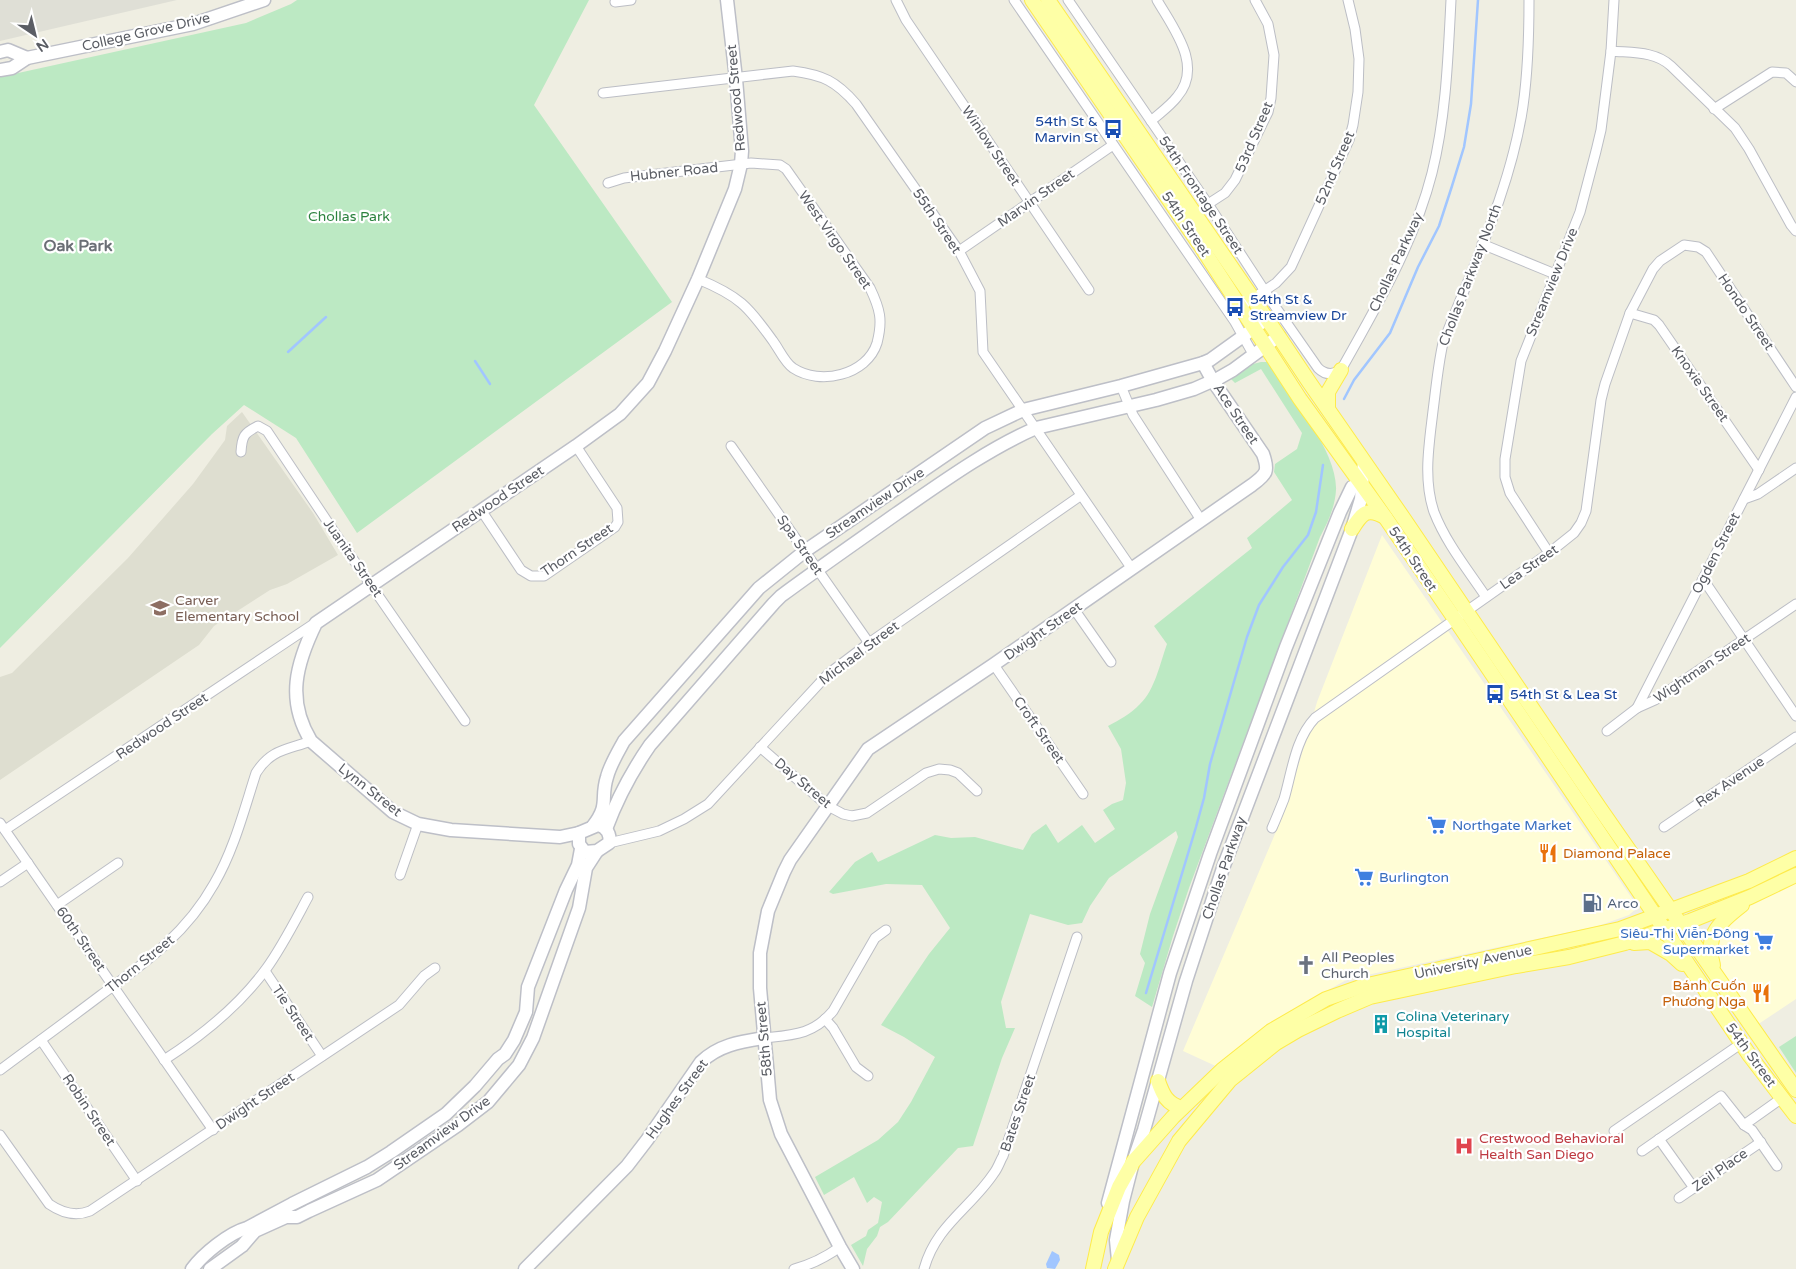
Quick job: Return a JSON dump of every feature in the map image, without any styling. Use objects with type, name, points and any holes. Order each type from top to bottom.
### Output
[{"type":"main road","name":"College Grove Drive","points":[[0,70],[12,68],[27,58],[193,24],[264,0]]},
{"type":"main road","name":"Redwood Street","points":[[316,623],[576,446],[620,414],[648,383],[665,352],[698,279],[735,189],[741,164],[742,151],[736,78],[727,0]]},
{"type":"main road","name":"54th Street","points":[[1032,0],[1255,328],[1300,399],[1589,792],[1796,1090]]},
{"type":"main road","name":"54th Street","points":[[1048,0],[1259,294],[1267,319],[1364,461],[1563,777],[1700,982],[1796,1116]]},
{"type":"main road","name":"College Grove Drive","points":[[0,52],[8,50],[27,58]]},
{"type":"main road","name":"Streamview Drive","points":[[604,832],[601,815],[604,808],[606,778],[616,754],[624,741],[759,588],[805,551],[985,428],[1023,410],[1121,386],[1203,363],[1267,319]]},
{"type":"main road","name":"Streamview Drive","points":[[604,832],[635,766],[650,745],[774,603],[818,570],[925,494],[990,451],[1036,428],[1181,394],[1213,381],[1232,370],[1279,336]]},
{"type":"main road","name":"Ace Street","points":[[1203,363],[1213,381],[1263,454],[1267,466]]},
{"type":"main road","points":[[1328,407],[1328,392],[1341,370]]},
{"type":"main road","name":"Chollas Parkway","points":[[1117,1264],[1116,1240],[1132,1162],[1144,1130],[1186,981],[1223,868],[1352,529],[1361,499],[1364,461]]},
{"type":"main road","name":"Dwight Street","points":[[828,806],[868,749],[994,665],[1261,479],[1266,472],[1267,466]]},
{"type":"main road","name":"Chollas Parkway","points":[[1101,1232],[1115,1172],[1170,972],[1210,854],[1286,648],[1340,512],[1352,487],[1362,485]]},
{"type":"main road","points":[[1352,529],[1359,518],[1369,512],[1372,511],[1385,517]]},
{"type":"main road","name":"Lynn Street","points":[[316,623],[303,655],[296,686],[295,701],[302,726],[311,741],[394,812],[418,824],[451,830],[560,837],[580,843]]},
{"type":"main road","points":[[1563,777],[1571,778],[1589,792]]},
{"type":"main road","name":"58th Street","points":[[828,806],[790,860],[768,910],[760,953],[764,1038],[770,1100],[777,1124],[840,1248],[853,1269]]},
{"type":"main road","points":[[604,832],[597,851],[589,853],[580,843],[604,832]]},
{"type":"main road","name":"Streamview Drive","points":[[192,1269],[222,1241],[240,1230],[368,1167],[446,1114],[505,1054],[514,1040],[526,1012],[528,987],[578,864],[580,843]]},
{"type":"main road","name":"Streamview Drive","points":[[210,1269],[242,1246],[255,1231],[286,1217],[297,1217],[368,1185],[417,1154],[488,1102],[506,1082],[530,1044],[579,908],[586,868],[597,851]]},
{"type":"main road","name":"University Avenue","points":[[1093,1269],[1101,1232],[1116,1194],[1132,1162],[1211,1080],[1252,1046],[1295,1016],[1326,999],[1363,986],[1620,929],[1749,881],[1796,858]]},
{"type":"main road","name":"University Avenue","points":[[1117,1264],[1137,1217],[1179,1141],[1230,1080],[1276,1043],[1319,1019],[1370,997],[1625,943],[1681,924],[1750,897],[1796,875]]},
{"type":"main road","points":[[1715,973],[1710,947],[1712,937],[1721,922],[1750,897]]},
{"type":"main road","points":[[1625,943],[1650,942],[1671,954],[1700,982]]},
{"type":"main road","name":"Hughes Street","points":[[525,1269],[627,1166],[701,1062],[712,1053],[727,1045],[764,1038]]},
{"type":"main road","points":[[1158,1081],[1166,1099],[1172,1106],[1182,1108]]},
{"type":"main road","points":[[459,1101],[472,1115]]},
{"type":"street","points":[[616,2],[630,0]]},
{"type":"street","name":"Winlow Street","points":[[896,0],[906,20],[1090,290]]},
{"type":"street","points":[[1014,0],[1235,322],[1253,354]]},
{"type":"street","name":"54th Frontage Street","points":[[1068,0],[1208,204],[1259,294],[1318,368],[1324,373],[1331,374],[1341,370]]},
{"type":"street","points":[[1151,121],[1178,96],[1185,84],[1188,71],[1186,53],[1158,0]]},
{"type":"street","name":"53rd Street","points":[[1208,204],[1226,193],[1235,180],[1268,112],[1271,98],[1274,55],[1268,24],[1255,0]]},
{"type":"street","name":"52nd Street","points":[[1240,307],[1281,279],[1291,267],[1349,140],[1356,108],[1359,76],[1357,43],[1348,0]]},
{"type":"street","name":"Chollas Parkway","points":[[1341,370],[1381,298],[1406,245],[1427,191],[1444,109],[1451,0]]},
{"type":"street","name":"Chollas Parkway North","points":[[1486,597],[1444,533],[1434,513],[1428,492],[1427,469],[1438,365],[1443,343],[1506,179],[1523,106],[1529,42],[1529,0]]},
{"type":"street","name":"Streamview Drive","points":[[1549,553],[1510,493],[1505,477],[1504,465],[1521,360],[1580,212],[1592,171],[1601,130],[1611,51],[1614,0]]},
{"type":"street","points":[[1611,51],[1645,53],[1663,59],[1735,128],[1749,149],[1791,226],[1796,231]]},
{"type":"street","name":"55th Street","points":[[603,93],[793,71],[811,74],[830,81],[842,89],[856,104],[959,251],[980,291],[984,352],[1080,496],[1132,569]]},
{"type":"street","points":[[1714,109],[1772,72],[1786,73],[1796,82]]},
{"type":"street","name":"Marvin Street","points":[[959,251],[1113,145]]},
{"type":"street","name":"West Virgo Street","points":[[698,279],[729,293],[741,301],[756,317],[792,367],[805,374],[821,377],[840,375],[856,368],[870,357],[875,349],[880,332],[881,319],[870,288],[786,169],[780,165],[751,162],[741,164]]},
{"type":"street","name":"Hubner Road","points":[[608,183],[624,178],[741,164]]},
{"type":"street","points":[[1482,244],[1556,274]]},
{"type":"street","name":"Lea Street","points":[[1272,828],[1283,801],[1300,742],[1308,726],[1316,718],[1574,534],[1586,511],[1601,400],[1605,384],[1630,313],[1650,275],[1660,261],[1684,245],[1690,245]]},
{"type":"street","name":"Hondo Street","points":[[1690,245],[1706,252],[1796,387]]},
{"type":"street","name":"Knoxie Street","points":[[1630,313],[1654,320],[1659,325],[1759,470]]},
{"type":"street","points":[[1121,386],[1129,406],[1201,520]]},
{"type":"street","name":"Ogden Street","points":[[1636,708],[1796,397]]},
{"type":"street","name":"Juanita Street","points":[[241,452],[246,432],[258,426],[267,431],[465,721]]},
{"type":"street","name":"Thorn Street","points":[[481,510],[521,570],[531,576],[544,576],[552,571],[615,527],[618,522],[618,508],[576,446]]},
{"type":"street","name":"Spa Street","points":[[731,446],[869,643]]},
{"type":"street","points":[[1744,499],[1758,494],[1796,468]]},
{"type":"street","name":"Michael Street","points":[[604,832],[628,837],[660,831],[698,811],[722,790],[828,674],[869,643],[1080,496]]},
{"type":"street","points":[[1703,579],[1796,716]]},
{"type":"street","name":"Wightman Street","points":[[1607,731],[1636,708],[1655,700],[1796,604]]},
{"type":"street","points":[[1074,609],[1111,662]]},
{"type":"street","name":"Redwood Street","points":[[2,826],[316,623]]},
{"type":"street","name":"Croft Street","points":[[994,665],[1084,794]]},
{"type":"street","name":"Rex Avenue","points":[[1664,827],[1796,737]]},
{"type":"street","name":"Thorn Street","points":[[0,1070],[136,971],[168,943],[194,915],[214,883],[230,850],[256,773],[260,767],[269,757],[281,750],[311,741]]},
{"type":"street","name":"Day Street","points":[[760,747],[828,806],[843,814],[857,816],[867,813],[926,773],[939,769],[958,773],[977,791]]},
{"type":"street","points":[[400,875],[418,824]]},
{"type":"street","name":"60th Street","points":[[2,826],[212,1130]]},
{"type":"street","points":[[0,882],[28,863]]},
{"type":"street","points":[[57,905],[118,863]]},
{"type":"street","points":[[164,1060],[193,1042],[235,1006],[265,971],[308,897]]},
{"type":"street","name":"Hughes Street","points":[[764,1038],[802,1034],[814,1028],[825,1019],[833,1011],[875,938],[886,930]]},
{"type":"street","name":"Bates Street","points":[[924,1269],[927,1257],[936,1239],[994,1173],[1003,1156],[1077,938]]},
{"type":"street","name":"Dwight Street","points":[[0,1136],[49,1204],[56,1210],[75,1214],[90,1211],[399,1005],[424,976],[435,968]]},
{"type":"street","name":"Tie Street","points":[[265,971],[322,1056]]},
{"type":"street","points":[[825,1019],[833,1028],[856,1067],[868,1076]]},
{"type":"street","name":"Robin Street","points":[[40,1040],[137,1181]]},
{"type":"street","points":[[1614,1131],[1742,1043]]},
{"type":"street","points":[[1642,1150],[1721,1096],[1744,1125],[1752,1130],[1777,1166]]},
{"type":"street","points":[[1744,1125],[1782,1098]]},
{"type":"street","points":[[1659,1139],[1694,1188]]},
{"type":"street","name":"Zeil Place","points":[[1679,1198],[1761,1142]]},
{"type":"street","points":[[794,1269],[804,1267],[840,1248]]},
{"type":"shaded area","points":[[0,0],[177,0],[0,41]]},
{"type":"shaded area","name":"Carver Elementary School","points":[[242,412],[313,513],[338,555],[287,584],[270,590],[214,626],[199,645],[0,780],[0,677],[12,673],[128,558],[193,484],[225,440],[227,426]]},
{"type":"shaded area","points":[[1382,535],[1638,907],[1629,915],[1598,926],[1348,979],[1293,1010],[1220,1068],[1183,1051],[1286,808],[1317,702]]},
{"type":"shaded area","points":[[1796,882],[1796,999],[1757,1025],[1722,974],[1714,949],[1716,936],[1745,907]]},
{"type":"green space","name":"Chollas Park","points":[[297,0],[589,0],[534,105],[672,302],[357,533],[296,438],[244,405],[212,434],[0,648],[0,77],[246,23]]},
{"type":"green space","points":[[1267,362],[1299,406],[1321,441],[1335,475],[1336,490],[1334,502],[1189,888],[1152,1007],[1135,996],[1145,963],[1140,954],[1150,914],[1178,837],[1176,831],[1109,878],[1090,906],[1082,923],[1068,925],[1030,914],[1001,1002],[1006,1028],[1015,1028],[1002,1058],[973,1146],[958,1148],[888,1222],[880,1227],[877,1236],[867,1249],[863,1266],[851,1245],[866,1236],[868,1230],[878,1223],[882,1202],[874,1197],[867,1203],[854,1177],[824,1195],[815,1177],[878,1140],[898,1122],[911,1102],[935,1057],[881,1025],[929,954],[950,928],[922,885],[886,884],[833,894],[829,892],[855,862],[872,852],[878,862],[935,835],[951,838],[975,837],[1023,850],[1032,834],[1046,824],[1058,843],[1082,825],[1095,843],[1115,829],[1103,810],[1123,800],[1126,783],[1121,749],[1108,726],[1136,708],[1150,691],[1167,644],[1154,626],[1252,548],[1247,538],[1292,500],[1274,472],[1275,464],[1297,449],[1302,433],[1261,369],[1235,383],[1231,379],[1253,364]]},
{"type":"green space","points":[[1796,1036],[1796,1073],[1779,1047]]},
{"type":"water","points":[[1052,1251],[1059,1255],[1060,1260],[1055,1269],[1047,1268],[1046,1264]]},
{"type":"waterway","points":[[1344,399],[1354,380],[1390,333],[1418,267],[1439,226],[1464,147],[1471,104],[1478,0]]},
{"type":"waterway","points":[[288,352],[326,317]]},
{"type":"waterway","points":[[475,361],[490,384]]},
{"type":"waterway","points":[[1146,993],[1196,827],[1204,798],[1210,764],[1247,637],[1259,605],[1283,567],[1308,535],[1316,512],[1323,465]]},
{"type":"place","name":"54th St & Marvin St","points":[[1113,129]]},
{"type":"place","name":"54th St & Streamview Dr","points":[[1235,307]]},
{"type":"place","name":"Carver Elementary School","points":[[160,608]]},
{"type":"place","name":"54th St & Lea St","points":[[1495,694]]},
{"type":"place","name":"Northgate Market","points":[[1437,825]]},
{"type":"place","name":"Diamond Palace","points":[[1548,853]]},
{"type":"place","name":"Burlington","points":[[1364,877]]},
{"type":"place","name":"Arco","points":[[1592,903]]},
{"type":"place","name":"Siêu-Thị Viễn-Đông Supermarket","points":[[1764,941]]},
{"type":"place","name":"All Peoples Church","points":[[1306,965]]},
{"type":"place","name":"Bánh Cuốn Phương Nga","points":[[1761,993]]},
{"type":"place","name":"Colina Veterinary Hospital","points":[[1381,1024]]},
{"type":"place","name":"Crestwood Behavioral Health San Diego","points":[[1464,1146]]},
{"type":"district","name":"Oak Park","points":[[78,246]]}]
